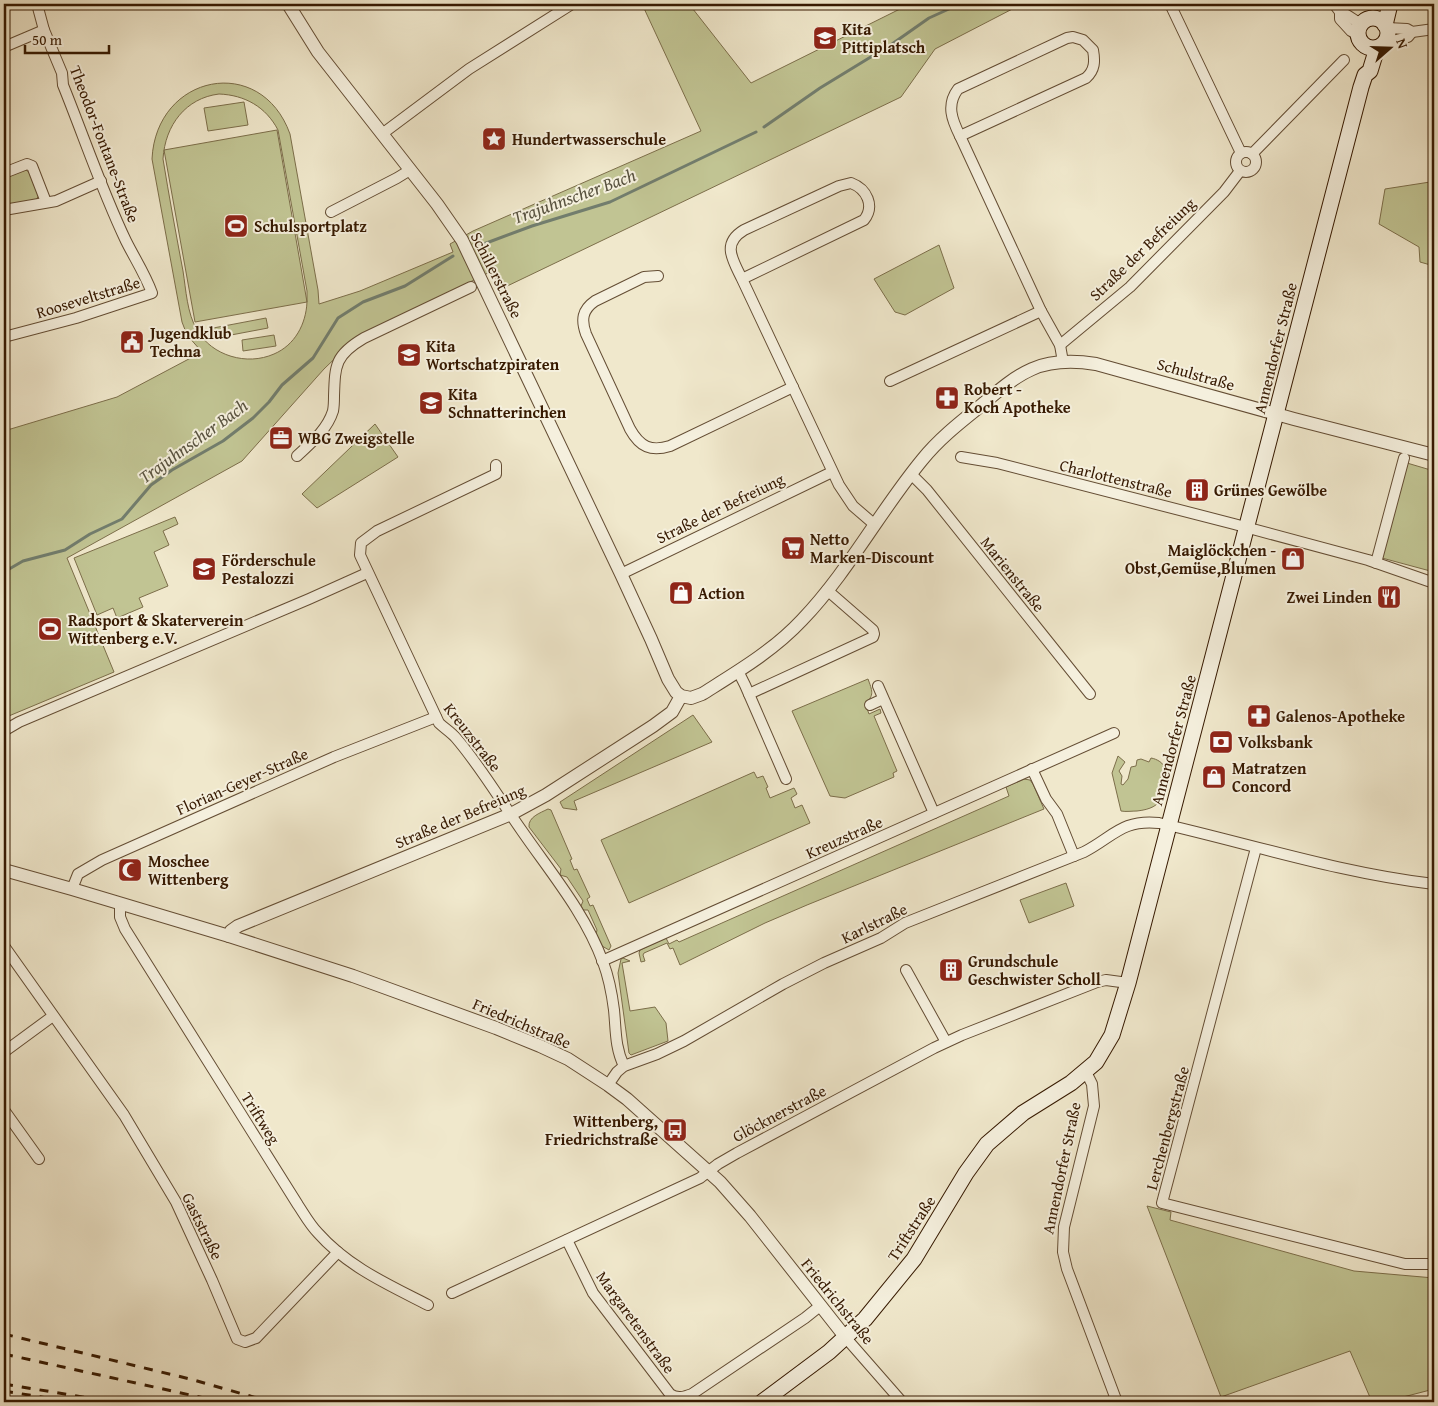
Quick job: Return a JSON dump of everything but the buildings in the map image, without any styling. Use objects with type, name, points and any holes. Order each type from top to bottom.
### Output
[{"type":"main road","name":"Annendorfer Straße","points":[[1374,33],[1380,4]]},
{"type":"main road","name":"Annendorfer Straße","points":[[1086,1072],[1096,1062],[1109,1043],[1118,1019],[1365,75],[1361,68],[1374,33],[1390,4]]},
{"type":"main road","name":"Triftstraße","points":[[762,1402],[846,1338],[865,1319],[914,1258],[966,1172],[987,1144],[1023,1112],[1086,1072]]},
{"type":"street","name":"Theodor-Fontane-Straße","points":[[37,4],[41,13],[44,30],[62,74],[63,85],[101,181],[126,242],[145,274],[152,293]]},
{"type":"street","name":"Schillerstraße","points":[[288,4],[318,52],[446,216],[469,252],[621,574],[668,679],[676,692],[681,696]]},
{"type":"street","points":[[382,134],[469,69],[572,4]]},
{"type":"street","points":[[1170,4],[1240,153],[1236,162],[1240,171],[1246,172],[1254,168],[1255,159],[1252,154],[1240,153]]},
{"type":"street","points":[[1337,8],[1374,33],[1408,36],[1412,32],[1434,29]]},
{"type":"street","points":[[1374,33],[1407,29],[1412,32]]},
{"type":"street","points":[[4,47],[44,30]]},
{"type":"street","points":[[681,696],[686,698],[696,697],[766,653],[788,634],[806,616],[827,590],[911,474],[941,439],[1009,381],[1036,367],[1063,362],[1060,345],[1041,311],[954,124],[951,107],[953,95],[958,88],[1067,38],[1080,38],[1093,50],[1094,66],[1092,73],[1086,78],[960,136]]},
{"type":"street","points":[[1252,154],[1344,60]]},
{"type":"street","points":[[4,173],[27,164],[32,166],[46,202]]},
{"type":"street","points":[[331,212],[410,170]]},
{"type":"street","name":"Straße der Befreiung","points":[[1060,345],[1130,287],[1224,192],[1240,171]]},
{"type":"street","points":[[4,210],[56,201],[101,181]]},
{"type":"street","points":[[742,279],[864,220],[870,208],[863,190],[851,183],[844,184],[736,235],[730,249],[742,279],[832,472],[848,500],[875,525]]},
{"type":"street","points":[[658,276],[644,277],[595,301],[583,314],[586,334],[630,429],[638,441],[648,448],[658,449],[670,446],[793,387]]},
{"type":"street","points":[[297,456],[316,439],[327,424],[334,410],[336,363],[355,343],[471,287]]},
{"type":"street","name":"Rooseveltstraße","points":[[4,337],[76,318],[152,293]]},
{"type":"street","points":[[890,381],[1041,311]]},
{"type":"street","name":"Schulstraße","points":[[1063,362],[1087,362],[1103,365],[1277,414],[1434,455]]},
{"type":"street","name":"Charlottenstraße","points":[[961,457],[997,463],[1247,528],[1376,563],[1434,583]]},
{"type":"street","points":[[1376,563],[1404,458]]},
{"type":"street","name":"Kreuzstraße","points":[[496,464],[496,474],[386,526],[367,537],[361,543],[360,555],[439,723],[458,740],[511,814],[575,906],[593,939],[610,987],[617,1047],[624,1066]]},
{"type":"street","name":"Straße der Befreiung","points":[[621,574],[832,472]]},
{"type":"street","name":"Marienstraße","points":[[911,474],[928,490],[1090,694]]},
{"type":"street","points":[[7,729],[18,722],[367,573]]},
{"type":"street","points":[[749,694],[873,637],[873,630],[869,625],[827,590]]},
{"type":"street","points":[[738,672],[786,779]]},
{"type":"street","points":[[878,686],[934,813]]},
{"type":"street","name":"Straße der Befreiung","points":[[228,936],[238,926],[511,814],[546,796],[654,726],[672,712],[681,696]]},
{"type":"street","points":[[870,705],[884,699]]},
{"type":"street","name":"Florian-Geyer-Straße","points":[[72,889],[78,874],[102,860],[334,757],[436,717]]},
{"type":"street","name":"Kreuzstraße","points":[[602,961],[1114,733]]},
{"type":"street","points":[[1032,769],[1046,799],[1057,814],[1074,856]]},
{"type":"street","name":"Karlstraße","points":[[608,1085],[624,1066],[684,1042],[783,984],[824,963],[881,938],[905,923],[1074,856],[1095,846],[1125,826],[1133,823],[1150,822],[1169,825]]},
{"type":"street","points":[[1169,825],[1358,872],[1434,884]]},
{"type":"street","name":"Lerchenbergstraße","points":[[1256,848],[1162,1203],[1405,1264],[1434,1264]]},
{"type":"street","name":"Friedrichstraße","points":[[4,870],[120,903],[381,985],[554,1052],[627,1099],[710,1172],[734,1197],[846,1338],[902,1402]]},
{"type":"street","name":"Triftweg","points":[[120,903],[120,918],[125,929],[298,1205],[318,1233],[338,1252],[369,1274],[428,1305]]},
{"type":"street","name":"Gaststraße","points":[[4,946],[124,1114],[176,1202],[237,1339],[245,1342],[256,1338],[338,1252]]},
{"type":"street","points":[[906,970],[946,1042]]},
{"type":"street","name":"Glöcknerstraße","points":[[452,1293],[700,1178],[718,1164],[737,1153],[946,1042],[1097,982],[1106,980],[1128,983]]},
{"type":"street","points":[[4,1052],[53,1016]]},
{"type":"street","name":"Annendorfer Straße","points":[[1086,1072],[1092,1084],[1094,1106],[1066,1213],[1062,1240],[1063,1252],[1067,1269],[1117,1402]]},
{"type":"street","points":[[4,1110],[39,1159]]},
{"type":"street","name":"Margaretenstraße","points":[[567,1240],[593,1293],[670,1394],[674,1396],[685,1397],[692,1394],[820,1306]]},
{"type":"green space","points":[[642,4],[689,4],[751,83],[910,4],[1022,4],[935,49],[901,97],[501,289],[492,271],[354,340],[324,369],[242,461],[67,558],[114,672],[4,718],[4,431],[117,397],[202,352],[187,335],[182,322],[152,159],[158,130],[171,108],[190,92],[212,84],[235,84],[257,92],[276,108],[290,134],[319,304],[360,291],[453,252],[450,244],[473,231],[701,131]],"holes":[[[219,94],[238,97],[261,109],[278,130],[307,291],[306,310],[302,326],[288,345],[274,354],[264,357],[242,359],[221,352],[204,339],[197,330],[187,301],[163,159],[168,135],[173,125],[179,115],[197,101]]]},
{"type":"green space","points":[[244,102],[248,125],[208,131],[204,108]]},
{"type":"green space","name":"Schulsportplatz","points":[[277,130],[307,302],[195,322],[164,150]]},
{"type":"green space","points":[[26,170],[33,175],[40,194],[35,201],[4,207],[4,176]]},
{"type":"green space","points":[[1434,183],[1434,266],[1420,262],[1419,247],[1379,224],[1385,189]]},
{"type":"green space","points":[[939,245],[954,288],[905,315],[895,312],[874,279]]},
{"type":"green space","points":[[266,318],[268,328],[210,339],[208,329]]},
{"type":"green space","points":[[274,335],[276,346],[243,351],[242,340]]},
{"type":"green space","points":[[375,424],[398,457],[317,508],[302,494]]},
{"type":"green space","points":[[1407,463],[1434,471],[1434,572],[1382,558]]},
{"type":"green space","points":[[175,517],[178,524],[163,531],[169,545],[154,552],[168,586],[139,598],[143,607],[117,618],[113,608],[97,615],[74,558]]},
{"type":"green space","points":[[868,679],[872,692],[870,698],[865,703],[869,714],[880,709],[881,713],[874,716],[897,771],[893,773],[894,777],[845,798],[830,796],[792,711]]},
{"type":"green space","points":[[693,715],[712,742],[574,801],[577,810],[563,808],[560,802]]},
{"type":"green space","points":[[1118,756],[1125,762],[1119,771],[1122,776],[1121,784],[1123,785],[1128,779],[1131,767],[1136,766],[1137,760],[1141,759],[1149,762],[1151,758],[1158,760],[1165,769],[1170,770],[1162,798],[1153,807],[1137,811],[1121,811],[1112,773]]},
{"type":"green space","points":[[754,772],[757,778],[763,776],[770,798],[794,788],[797,794],[791,798],[795,808],[802,805],[810,823],[629,903],[601,840]]},
{"type":"green space","points":[[1024,779],[1030,780],[1033,784],[1044,809],[765,923],[680,965],[673,948],[670,949],[667,943],[644,953],[645,961],[641,962],[640,950],[666,938],[669,944],[677,940],[679,942],[1009,796],[1006,787]]},
{"type":"green space","points":[[548,809],[551,810],[572,859],[570,860],[574,870],[577,869],[590,897],[587,899],[590,906],[593,905],[611,946],[609,950],[602,946],[588,910],[583,910],[581,906],[583,901],[567,877],[560,875],[561,869],[529,827],[532,818]]},
{"type":"green space","points":[[1066,883],[1074,906],[1029,923],[1020,900]]},
{"type":"green space","points":[[621,959],[630,961],[622,963],[630,1011],[655,1007],[666,1023],[668,1041],[631,1055],[629,1053],[618,973]]},
{"type":"green space","points":[[1147,1206],[1171,1212],[1170,1220],[1354,1271],[1434,1278],[1434,1389],[1384,1402],[1372,1402],[1350,1351],[1221,1397]]},
{"type":"waterway","name":"Trajuhnscher Bach","points":[[764,127],[820,88],[892,44],[929,18],[960,4]]},
{"type":"waterway","name":"Trajuhnscher Bach","points":[[481,245],[532,226],[610,202],[756,132]]},
{"type":"waterway","name":"Trajuhnscher Bach","points":[[4,572],[23,561],[65,550],[90,534],[122,519],[151,485],[172,470],[223,441],[253,418],[282,385],[313,358],[338,318],[363,302],[405,286],[453,256]]},
{"type":"railway","points":[[4,1334],[190,1379],[271,1402]]},
{"type":"railway","points":[[4,1354],[222,1402]]},
{"type":"railway","points":[[4,1384],[113,1402]]},
{"type":"railway","points":[[4,1391],[72,1402]]},
{"type":"place","name":"Kita Pittiplatsch","points":[[825,38]]},
{"type":"place","name":"Hundertwasserschule","points":[[494,139]]},
{"type":"place","name":"Schulsportplatz","points":[[236,226]]},
{"type":"place","name":"Jugendklub Techna","points":[[132,342]]},
{"type":"place","name":"Kita Wortschatzpiraten","points":[[409,355]]},
{"type":"place","name":"Robert - Koch Apotheke","points":[[947,398]]},
{"type":"place","name":"Kita Schnatterinchen","points":[[431,403]]},
{"type":"place","name":"WBG Zweigstelle","points":[[281,438]]},
{"type":"place","name":"Grünes Gewölbe","points":[[1197,490]]},
{"type":"place","name":"Netto Marken-Discount","points":[[793,548]]},
{"type":"place","name":"Maiglöckchen - Obst,Gemüse,Blumen","points":[[1293,559]]},
{"type":"place","name":"Förderschule Pestalozzi","points":[[204,569]]},
{"type":"place","name":"Action","points":[[681,593]]},
{"type":"place","name":"Zwei Linden","points":[[1389,597]]},
{"type":"place","name":"Radsport & Skaterverein Wittenberg e.V.","points":[[50,629]]},
{"type":"place","name":"Galenos-Apotheke","points":[[1259,716]]},
{"type":"place","name":"Volksbank","points":[[1221,742]]},
{"type":"place","name":"Matratzen Concord","points":[[1214,777]]},
{"type":"place","name":"Moschee Wittenberg","points":[[130,870]]},
{"type":"place","name":"Grundschule Geschwister Scholl","points":[[951,970]]},
{"type":"place","name":"Wittenberg, Friedrichstraße","points":[[675,1130]]}]
